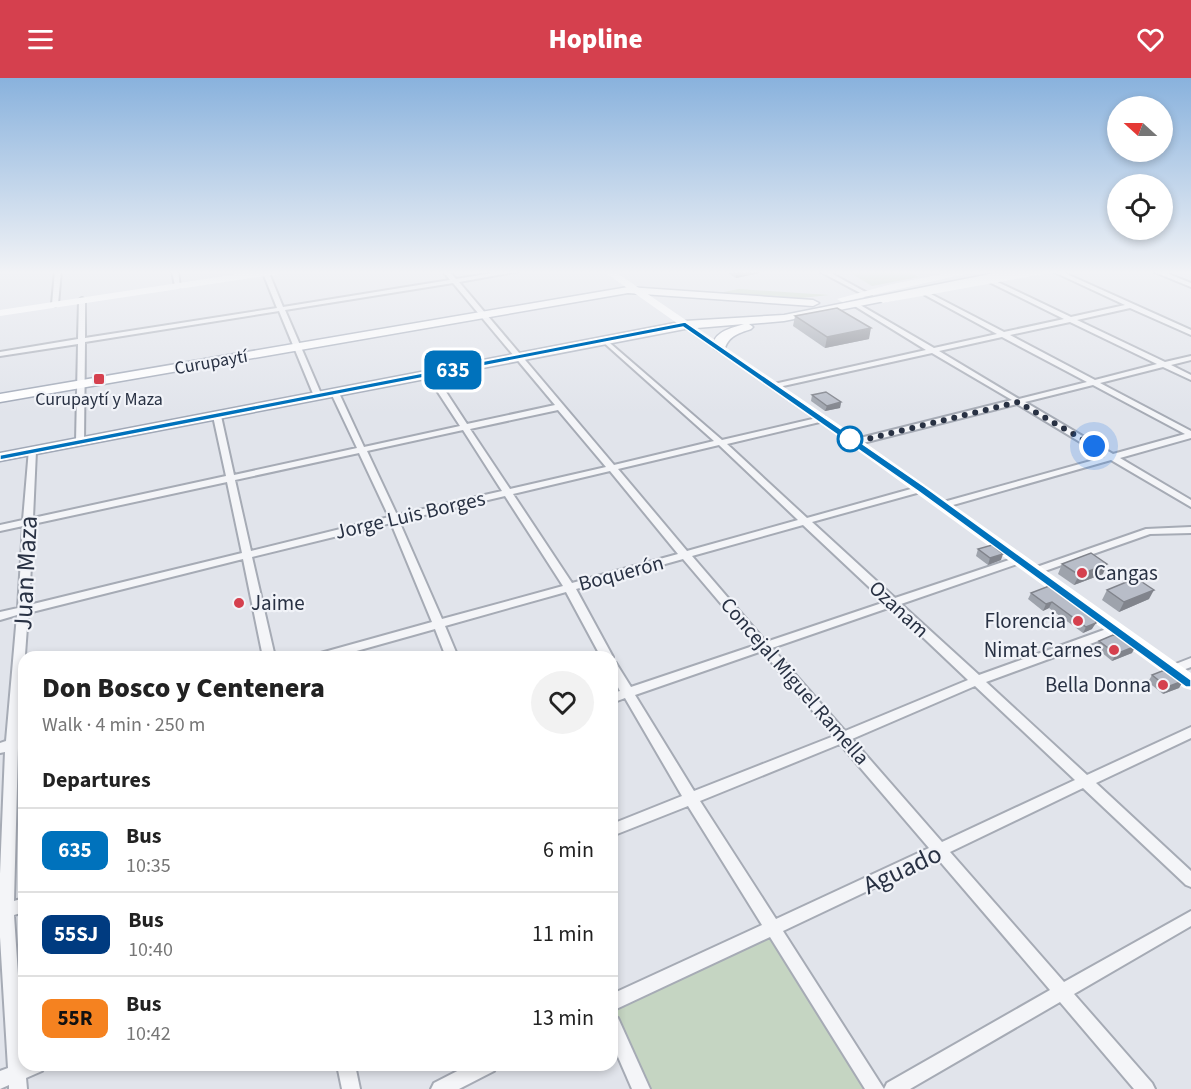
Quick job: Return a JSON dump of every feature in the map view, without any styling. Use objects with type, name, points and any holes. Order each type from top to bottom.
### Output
[{"type":"main road","name":"Curupaytí","points":[[0,398],[465,318]]},
{"type":"main road","points":[[680,318],[1191,683]]},
{"type":"main road","points":[[0,458],[688,324],[781,318]]},
{"type":"main road","points":[[720,348],[719,339],[728,333],[783,318]]},
{"type":"street","points":[[80,442],[82,318]]},
{"type":"street","points":[[0,354],[223,318]]},
{"type":"street","points":[[284,318],[318,396]]},
{"type":"street","name":"Concejal Miguel Ramella","points":[[486,318],[685,555],[844,737],[939,852],[1146,1089]]},
{"type":"street","points":[[878,318],[1191,504]]},
{"type":"street","points":[[972,318],[1191,435]]},
{"type":"street","points":[[1069,318],[1191,378]]},
{"type":"street","points":[[774,386],[1080,318]]},
{"type":"street","points":[[1158,318],[1191,333]]},
{"type":"street","name":"Ozanam","points":[[604,340],[720,442],[1191,880]]},
{"type":"street","points":[[855,442],[1191,358]]},
{"type":"street","points":[[430,374],[568,587],[604,651]]},
{"type":"street","points":[[335,393],[394,519],[450,651]]},
{"type":"street","points":[[0,528],[559,407]]},
{"type":"street","points":[[217,416],[268,651]]},
{"type":"street","name":"Jorge Luis Borges","points":[[0,616],[248,554],[821,419]]},
{"type":"street","points":[[943,505],[1191,435]]},
{"type":"street","name":"Juan Maza","points":[[20,651],[32,451]]},
{"type":"street","name":"Boquerón","points":[[342,651],[921,489]]},
{"type":"street","points":[[1035,571],[1149,531],[1191,530]]},
{"type":"street","points":[[875,1089],[691,799],[619,695],[1019,560]]},
{"type":"street","points":[[618,828],[976,681],[1116,630]]},
{"type":"street","points":[[1172,670],[1191,662]]},
{"type":"street","name":"Juan Maza","points":[[17,1081],[3,912],[18,676]]},
{"type":"street","name":"Aguado","points":[[618,1000],[939,852],[1191,732]]},
{"type":"street","points":[[3,912],[18,907]]},
{"type":"street","points":[[894,1089],[1191,918]]},
{"type":"street","points":[[618,1037],[641,1089]]},
{"type":"street","points":[[0,1080],[17,1081],[29,1071]]},
{"type":"street","points":[[347,1071],[351,1089]]},
{"type":"street","points":[[440,1089],[476,1071]]},
{"type":"green space","points":[[772,929],[875,1089],[641,1089],[618,1037],[618,1000]]},
{"type":"building","points":[[798,318],[854,318],[871,328],[827,337]]},
{"type":"building","points":[[826,392],[841,402],[827,406],[812,395]]},
{"type":"building","points":[[992,545],[1003,554],[990,558],[978,549]]},
{"type":"building","points":[[1091,553],[1107,564],[1079,575],[1062,564]]},
{"type":"building","points":[[1136,578],[1154,590],[1124,602],[1107,590]]},
{"type":"building","points":[[1049,586],[1095,617],[1096,623],[1086,627],[1052,602],[1046,604],[1031,593]]},
{"type":"building","points":[[1113,635],[1123,637],[1136,646],[1116,654],[1099,641]]},
{"type":"building","points":[[1167,669],[1183,681],[1167,687],[1152,675]]},
{"type":"bus line","name":"635","points":[[0,457],[685,325],[921,489],[1191,683]]},
{"type":"place","name":"Curupaytí y Maza","points":[[99,379]]},
{"type":"place","name":"Cangas","points":[[1082,573]]},
{"type":"place","name":"Jaime","points":[[239,603]]},
{"type":"place","name":"Florencia","points":[[1078,621]]},
{"type":"place","name":"Nimat Carnes","points":[[1114,650]]},
{"type":"place","name":"Bella Donna","points":[[1163,685]]},
{"type":"route","points":[[850,439],[855,442],[1018,402],[1094,446]]}]
